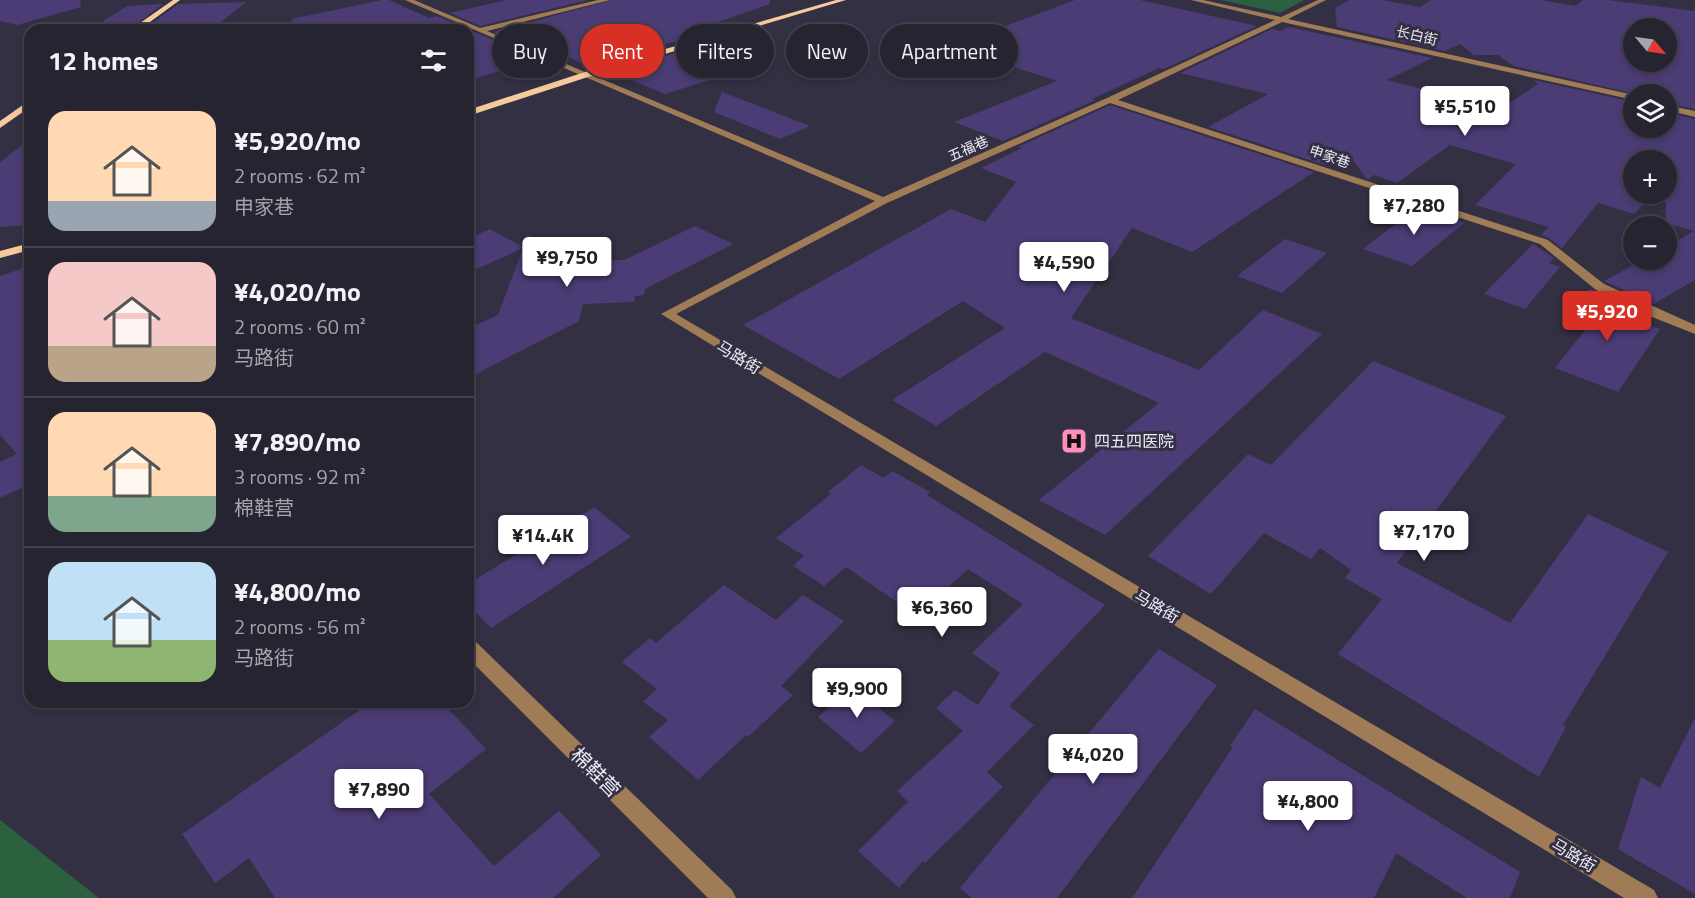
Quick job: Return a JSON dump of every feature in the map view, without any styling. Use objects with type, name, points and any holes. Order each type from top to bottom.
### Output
[{"type":"main road","points":[[143,24],[177,0]]},
{"type":"main road","points":[[664,52],[843,0]]},
{"type":"main road","points":[[474,111],[580,77]]},
{"type":"main road","points":[[0,125],[24,107]]},
{"type":"main road","points":[[0,255],[24,248]]},
{"type":"street","points":[[408,0],[466,24]]},
{"type":"street","points":[[481,30],[607,0]]},
{"type":"street","name":"长白街","points":[[1194,0],[1623,96]]},
{"type":"street","name":"五福巷","points":[[668,314],[883,201],[1110,100],[1323,0]]},
{"type":"street","points":[[474,27],[580,71]]},
{"type":"street","points":[[597,78],[883,201]]},
{"type":"street","name":"申家巷","points":[[1110,100],[1544,242],[1600,287],[1695,330]]},
{"type":"street","points":[[1677,110],[1695,114]]},
{"type":"street","name":"马路街","points":[[668,314],[1646,898]]},
{"type":"street","name":"棉鞋营","points":[[474,652],[724,898]]},
{"type":"green space","points":[[1221,0],[1304,0],[1280,13]]},
{"type":"green space","points":[[0,820],[99,898],[0,898]]},
{"type":"building","points":[[0,0],[80,0],[81,7],[17,25],[0,21]]},
{"type":"building","points":[[389,0],[429,18],[437,16],[456,24],[292,24],[292,19]]},
{"type":"building","points":[[506,0],[588,0],[480,26],[450,13]]},
{"type":"building","points":[[612,0],[770,0],[770,4],[712,24],[676,24],[676,41],[664,44],[664,24],[580,24],[580,62],[568,56],[568,24],[524,24]]},
{"type":"building","points":[[1075,0],[1140,0],[1257,26],[1164,69],[1159,68],[1092,99],[1096,100],[1003,141],[954,122],[1057,81],[1018,68],[1018,24],[1010,24]]},
{"type":"building","points":[[1350,0],[1382,0],[1420,7],[1431,0],[1541,0],[1575,6],[1583,0],[1608,0],[1695,11],[1695,109],[1677,105],[1677,84],[1623,84],[1623,91],[1514,66],[1498,55],[1474,55],[1460,44],[1445,51],[1337,27],[1335,8]]},
{"type":"building","points":[[246,2],[218,24],[151,24],[178,4]]},
{"type":"building","points":[[163,4],[136,24],[98,24],[127,6]]},
{"type":"building","points":[[1289,27],[1432,58],[1387,80],[1501,109],[1538,84],[1533,80],[1623,100],[1623,138],[1677,138],[1677,115],[1695,119],[1695,280],[1654,304],[1604,281],[1624,270],[1677,270],[1677,241],[1694,231],[1677,226],[1677,216],[1666,216],[1666,204],[1677,204],[1677,150],[1623,150],[1623,204],[1644,204],[1634,214],[1598,203],[1562,248],[1541,235],[1549,227],[1475,205],[1516,164],[1450,145],[1397,183],[1374,175],[1369,179],[1366,178],[1346,151],[1325,165],[1208,127],[1268,94],[1180,73],[1272,29],[1280,31]]},
{"type":"building","points":[[474,32],[492,39],[492,73],[474,78]]},
{"type":"building","points":[[676,53],[676,78],[716,78],[665,94],[627,78],[664,78],[664,57]]},
{"type":"building","points":[[722,92],[810,126],[780,139],[714,112]]},
{"type":"building","points":[[1110,105],[1314,172],[1192,252],[1132,228],[1071,318],[1199,370],[1263,310],[1322,334],[1105,535],[1039,500],[1159,403],[1045,352],[936,426],[892,400],[1005,328],[963,301],[839,379],[743,325],[951,209],[985,222],[1016,182],[981,168],[1022,148],[1018,147]]},
{"type":"building","points":[[24,144],[24,225],[0,227],[0,162]]},
{"type":"building","points":[[1417,207],[1464,223],[1412,266],[1363,249]]},
{"type":"building","points":[[695,226],[733,244],[645,289],[644,295],[635,296],[634,302],[583,304],[579,321],[474,375],[474,326],[498,315],[523,248],[474,270],[474,236],[490,229],[523,247],[527,235],[537,240],[554,240],[546,263],[624,260]]},
{"type":"building","points":[[1285,239],[1327,253],[1282,293],[1237,276]]},
{"type":"building","points":[[1533,244],[1554,258],[1549,263],[1560,267],[1525,309],[1484,294]]},
{"type":"building","points":[[24,268],[24,487],[0,498],[0,462],[17,454],[0,435],[0,276]]},
{"type":"building","points":[[1591,289],[1639,313],[1630,319],[1660,329],[1618,392],[1555,368],[1596,316],[1563,304]]},
{"type":"building","points":[[1373,361],[1506,416],[1397,563],[1510,623],[1588,514],[1668,552],[1563,725],[1566,727],[1539,777],[1338,654],[1382,599],[1345,578],[1351,570],[1320,548],[1311,559],[1264,533],[1211,594],[1148,556],[1248,454],[1271,465]]},
{"type":"building","points":[[861,465],[884,478],[892,471],[930,492],[927,495],[1105,605],[1009,706],[1034,725],[987,772],[1003,787],[925,863],[923,861],[899,888],[858,851],[908,802],[897,791],[963,731],[936,708],[955,690],[978,705],[1000,673],[972,653],[1023,604],[968,569],[917,616],[846,567],[824,586],[793,566],[804,556],[776,538],[831,494],[828,492]]},
{"type":"building","points":[[594,507],[631,537],[491,628],[474,610],[474,580]]},
{"type":"building","points":[[724,585],[776,620],[803,595],[844,621],[781,686],[793,695],[698,780],[649,737],[668,720],[643,702],[657,689],[622,662],[650,638],[656,643]]},
{"type":"building","points":[[1159,649],[1217,685],[1057,898],[972,898],[960,888]]},
{"type":"building","points":[[852,686],[895,721],[861,753],[818,717]]},
{"type":"building","points":[[362,708],[448,708],[486,749],[429,794],[494,866],[559,811],[601,855],[553,898],[275,898],[249,858],[215,883],[182,834]]},
{"type":"building","points":[[1255,709],[1520,872],[1510,898],[1467,898],[1396,853],[1374,898],[1132,898],[1233,747],[1230,746]]},
{"type":"building","points":[[1695,718],[1695,894],[1618,849],[1641,777],[1660,788]]},
{"type":"place","name":"四五四医院","points":[[1074,441]]}]
